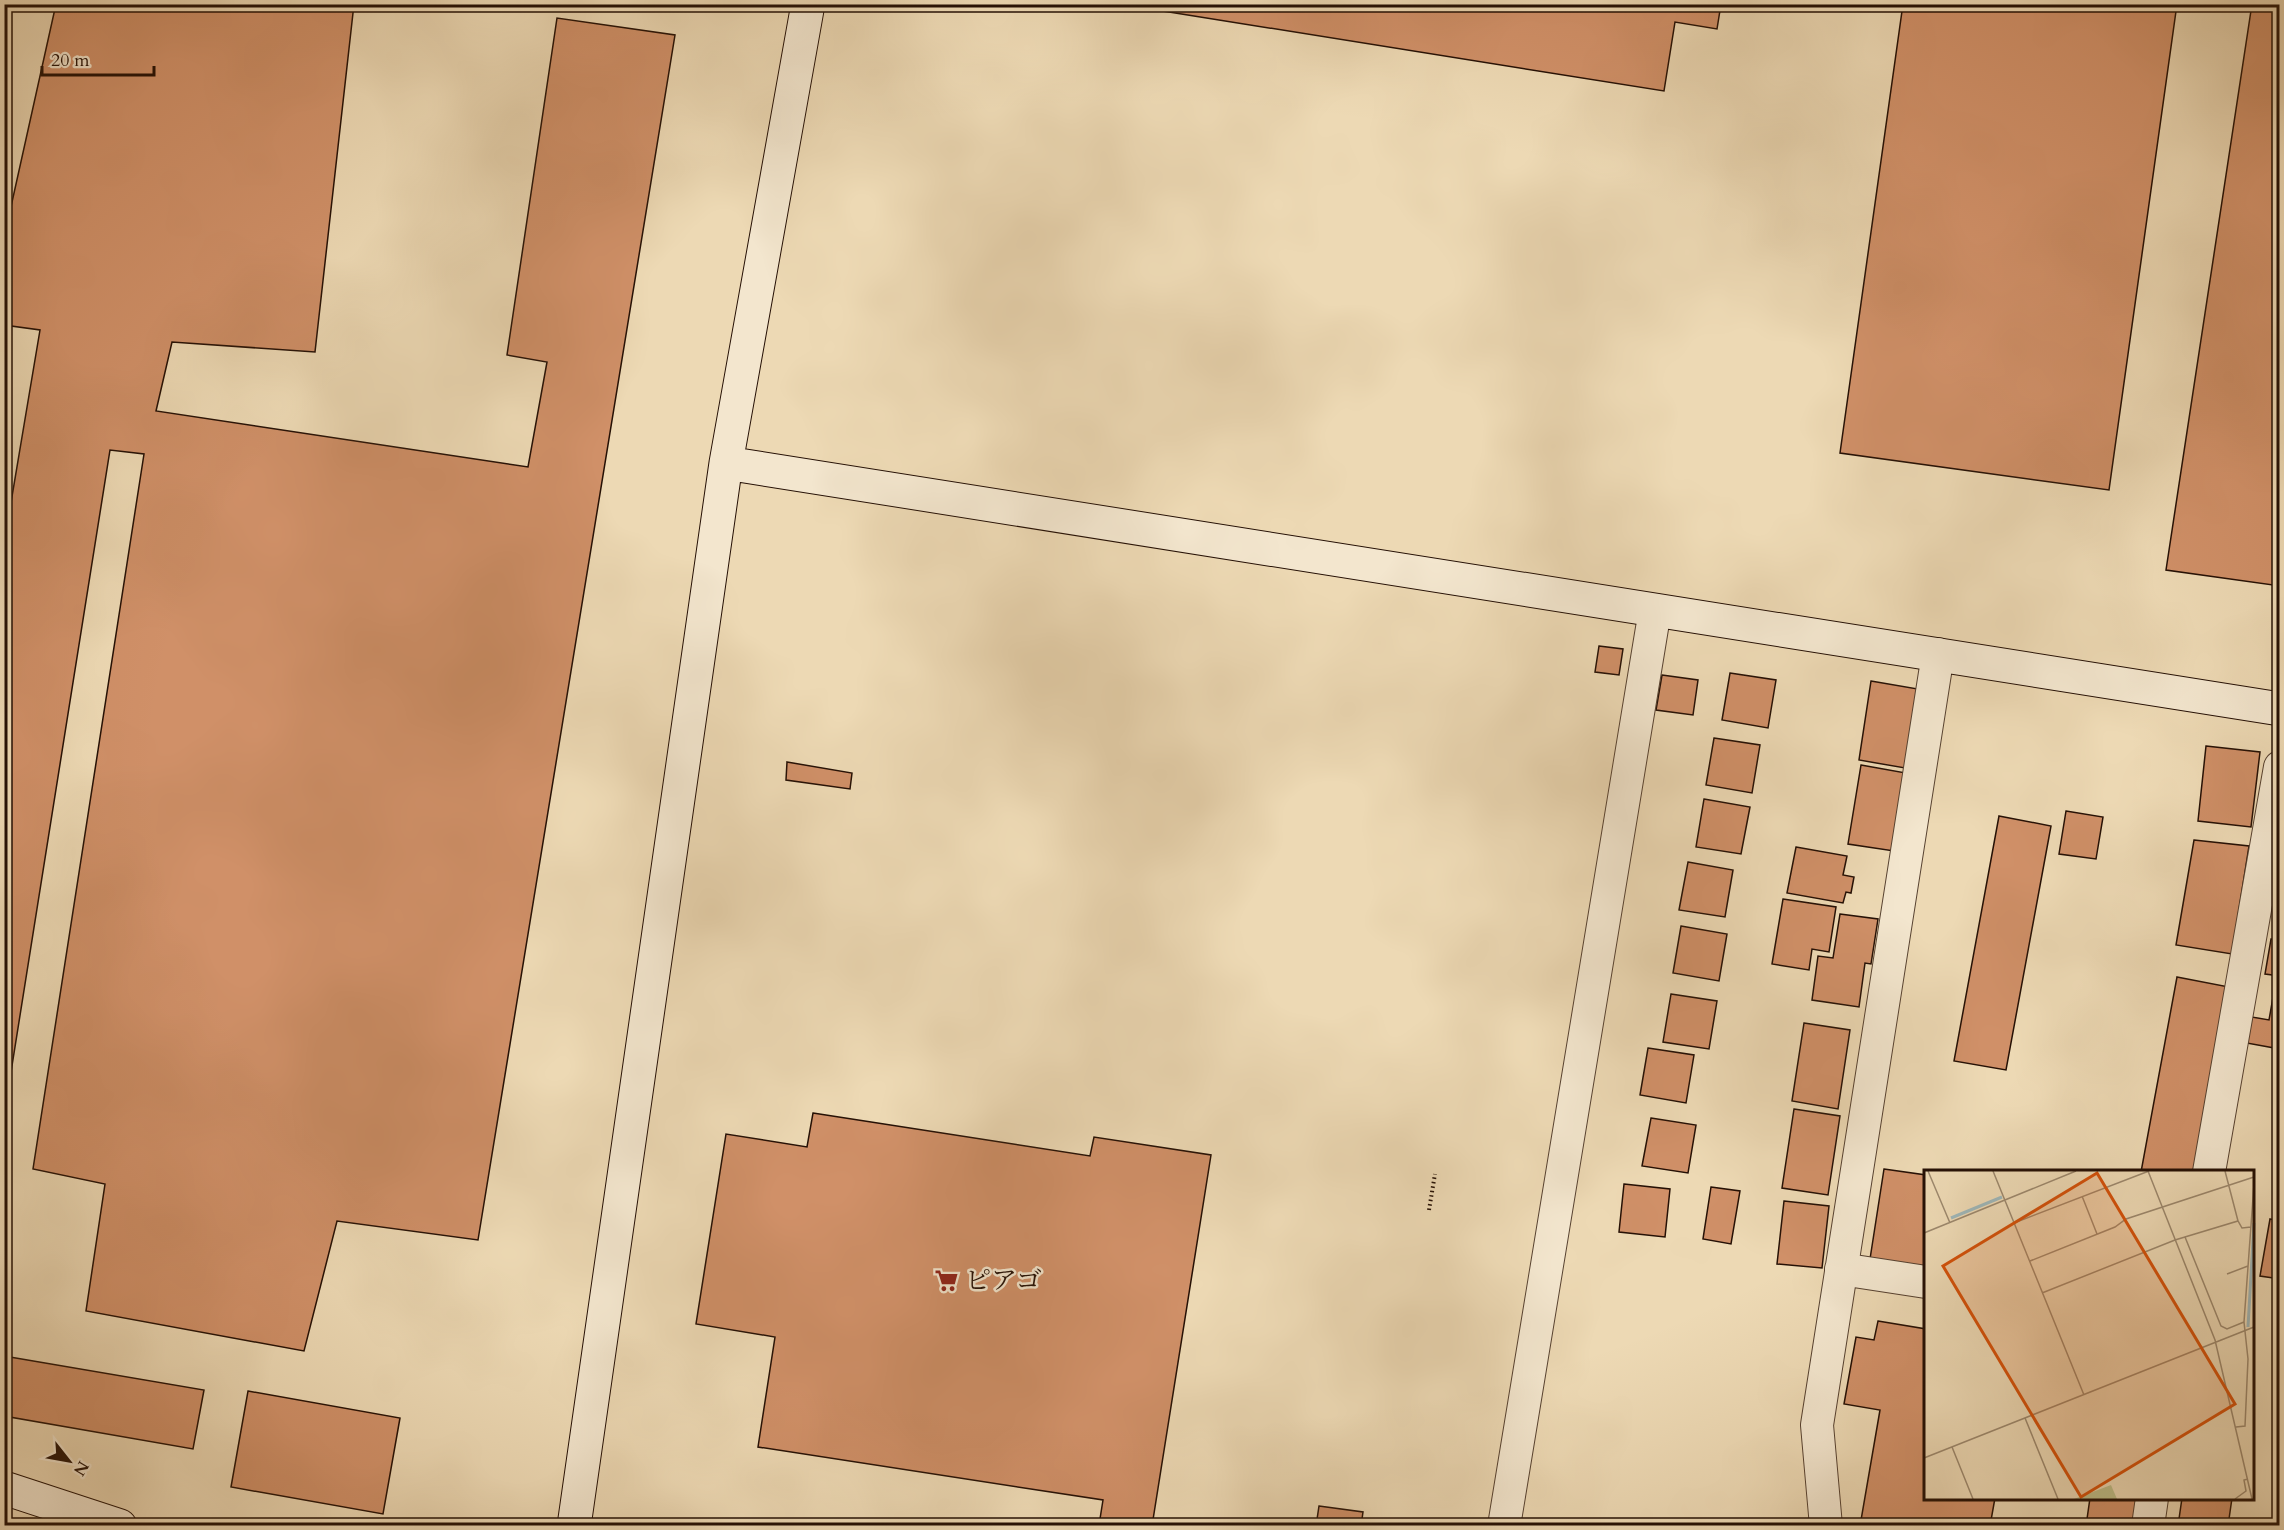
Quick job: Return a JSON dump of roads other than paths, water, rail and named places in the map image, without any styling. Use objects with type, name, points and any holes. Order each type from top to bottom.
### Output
[{"type":"street","points":[[574,1526],[726,464],[808,4]]},
{"type":"street","points":[[726,464],[2280,709]]},
{"type":"street","points":[[1504,1526],[1655,610]]},
{"type":"street","points":[[1826,1526],[1817,1425],[1938,654]]},
{"type":"street","points":[[2209,1170],[2280,767]]},
{"type":"street","points":[[1841,1269],[1924,1282]]},
{"type":"street","points":[[4,1488],[120,1526]]},
{"type":"street","points":[[2148,1526],[2152,1500]]},
{"type":"place","name":"ピアゴ","points":[[947,1280]]}]
